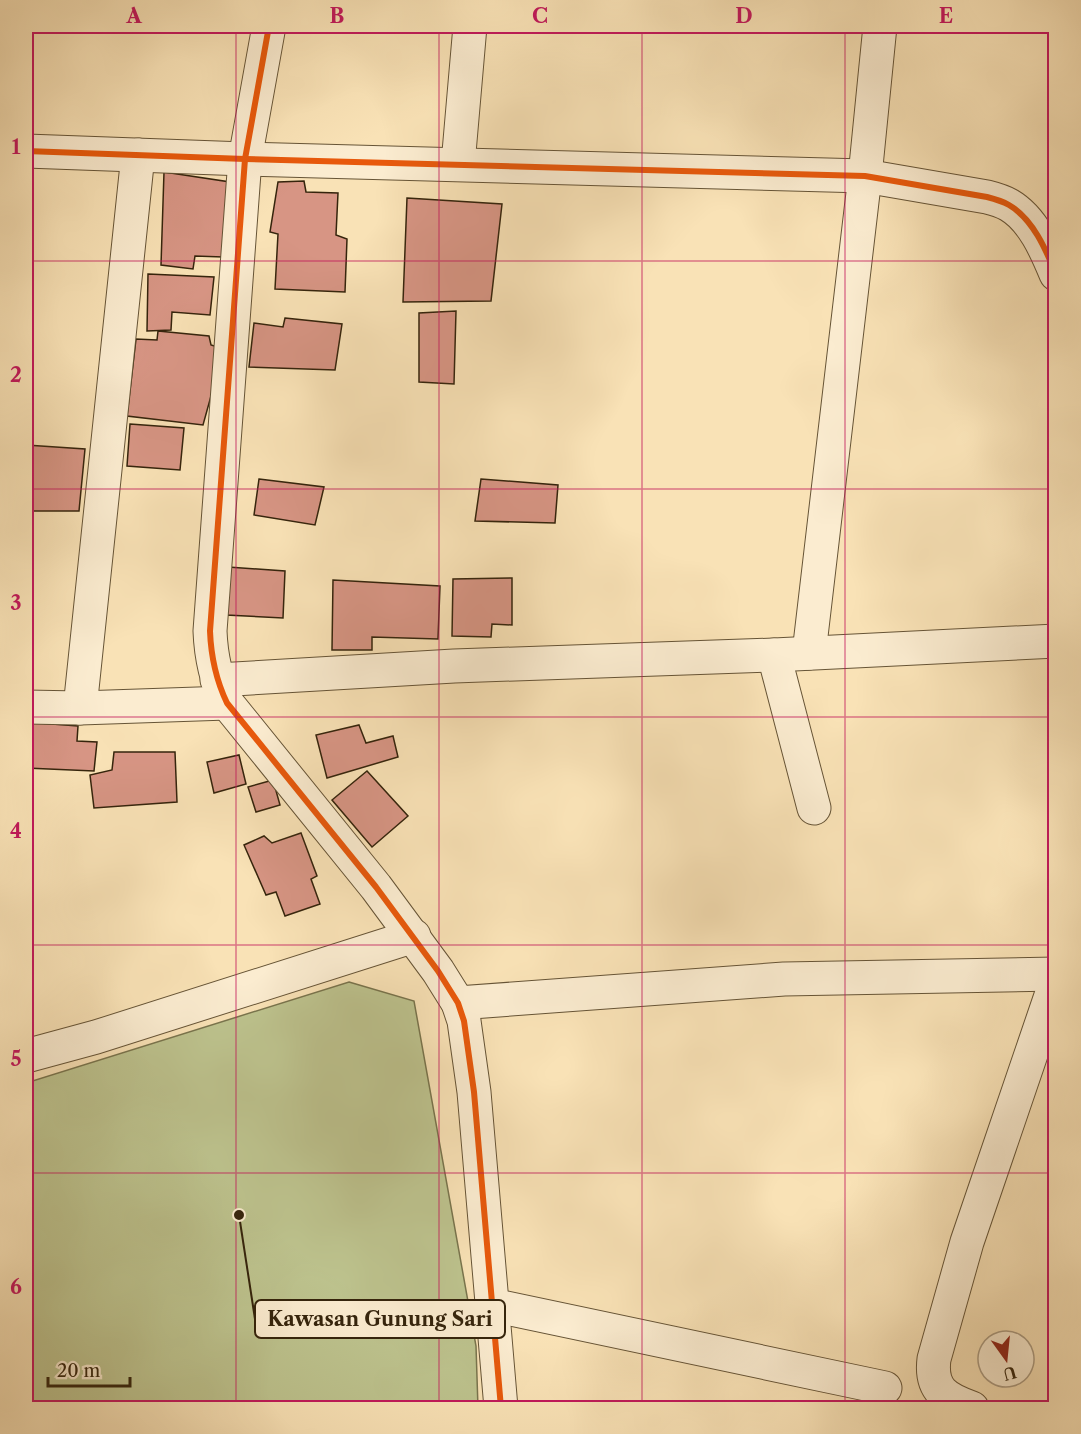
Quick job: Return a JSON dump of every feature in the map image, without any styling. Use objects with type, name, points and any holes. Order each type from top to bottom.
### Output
[{"type":"street","points":[[269,26],[245,159],[210,631],[211,649],[222,692],[414,936],[458,1003],[464,1021],[474,1092],[501,1408]]},
{"type":"street","points":[[458,164],[470,26]]},
{"type":"street","points":[[809,653],[865,176],[880,26]]},
{"type":"street","points":[[26,151],[865,176],[987,196],[1011,206],[1035,231],[1056,274]]},
{"type":"street","points":[[80,708],[138,155]]},
{"type":"street","points":[[26,707],[80,708],[454,666],[774,655],[1056,641]]},
{"type":"street","points":[[774,655],[814,808]]},
{"type":"street","points":[[26,1056],[414,936]]},
{"type":"street","points":[[458,1003],[784,979],[1056,975]]},
{"type":"street","points":[[972,1408],[954,1401],[939,1389],[933,1378],[934,1359],[968,1242],[1056,981]]},
{"type":"street","points":[[492,1305],[885,1388]]},
{"type":"green space","points":[[349,982],[414,1001],[476,1346],[478,1408],[26,1408],[26,1083]]},
{"type":"building","points":[[164,172],[230,182],[223,257],[195,256],[193,269],[161,265]]},
{"type":"building","points":[[304,181],[306,192],[338,193],[336,235],[347,239],[345,292],[275,289],[278,234],[270,232],[278,182]]},
{"type":"building","points":[[407,198],[502,204],[491,301],[403,302]]},
{"type":"building","points":[[148,274],[214,277],[210,315],[172,312],[171,330],[147,331]]},
{"type":"building","points":[[456,311],[454,384],[419,382],[419,313]]},
{"type":"building","points":[[285,318],[342,324],[335,370],[249,367],[254,323],[283,327]]},
{"type":"building","points":[[158,331],[209,336],[211,345],[224,349],[203,425],[127,416],[136,339],[157,340]]},
{"type":"building","points":[[130,424],[184,428],[180,470],[127,466]]},
{"type":"building","points":[[26,445],[85,449],[79,511],[26,511]]},
{"type":"building","points":[[259,479],[324,487],[315,525],[254,515]]},
{"type":"building","points":[[481,479],[558,485],[555,523],[475,521]]},
{"type":"building","points":[[228,567],[285,571],[283,618],[226,615]]},
{"type":"building","points":[[512,578],[512,625],[492,624],[491,637],[452,636],[453,579]]},
{"type":"building","points":[[333,580],[440,586],[438,639],[372,637],[372,650],[332,650]]},
{"type":"building","points":[[26,722],[78,726],[77,741],[97,742],[94,771],[26,768]]},
{"type":"building","points":[[359,725],[366,743],[393,736],[398,757],[327,778],[316,735]]},
{"type":"building","points":[[114,752],[175,752],[177,802],[94,808],[90,775],[112,770]]},
{"type":"building","points":[[239,755],[246,784],[214,793],[207,762]]},
{"type":"building","points":[[367,771],[408,816],[372,847],[332,800]]},
{"type":"building","points":[[273,780],[280,805],[256,812],[248,787]]},
{"type":"building","points":[[301,833],[317,876],[311,879],[320,904],[285,916],[276,892],[266,895],[244,845],[264,836],[272,843]]},
{"type":"cycle path","points":[[269,26],[245,159],[210,631],[213,659],[227,703],[376,887],[438,971],[458,1003],[464,1021],[474,1092],[501,1408]]},
{"type":"cycle path","points":[[26,151],[865,176],[987,197],[1006,204],[1025,218],[1032,227],[1056,274]]},
{"type":"place","name":"Kawasan Gunung Sari","points":[[239,1215]]}]
